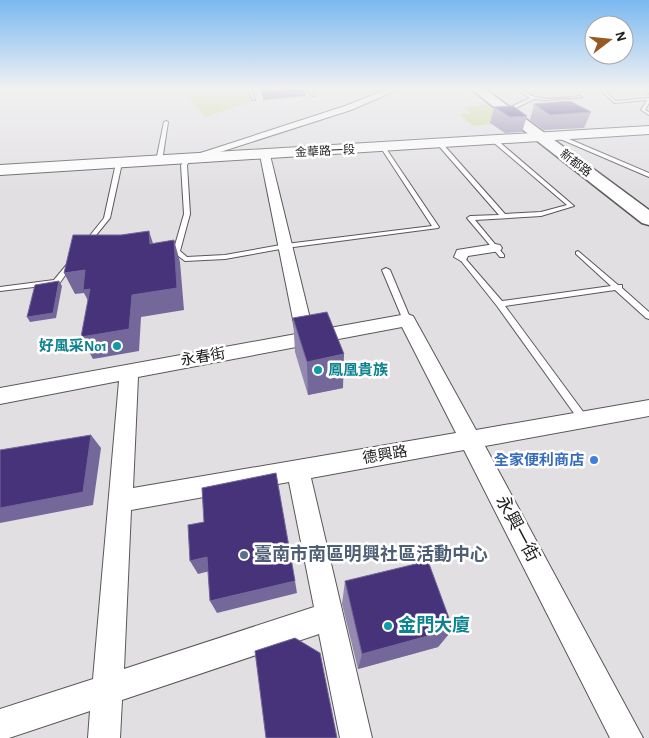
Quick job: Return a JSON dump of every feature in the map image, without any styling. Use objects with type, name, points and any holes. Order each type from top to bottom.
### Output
[{"type":"main road","name":"金華路一段","points":[[0,170],[495,142],[649,130]]},
{"type":"street","points":[[188,159],[300,123]]},
{"type":"street","name":"新都路","points":[[528,123],[552,137],[649,219]]},
{"type":"street","points":[[266,155],[306,338]]},
{"type":"street","points":[[461,257],[462,252],[498,252]]},
{"type":"street","name":"永春街","points":[[0,396],[407,320]]},
{"type":"street","name":"永興一街","points":[[407,320],[626,738]]},
{"type":"street","points":[[104,738],[129,371]]},
{"type":"street","name":"德興路","points":[[120,501],[649,408]]},
{"type":"street","points":[[298,470],[356,738]]},
{"type":"street","points":[[0,725],[330,616]]},
{"type":"lane","points":[[159,161],[166,123]]},
{"type":"lane","points":[[552,137],[649,175]]},
{"type":"lane","points":[[495,142],[571,206],[541,214],[470,218],[498,252]]},
{"type":"lane","points":[[440,144],[503,215]]},
{"type":"lane","points":[[188,159],[184,165],[187,214],[176,252],[185,259],[225,257],[286,246],[436,227],[383,148]]},
{"type":"lane","points":[[79,253],[107,218],[119,163]]},
{"type":"lane","points":[[578,253],[649,316]]},
{"type":"lane","points":[[461,257],[500,304],[584,420]]},
{"type":"lane","points":[[0,289],[56,282],[73,260]]},
{"type":"lane","points":[[386,270],[407,320]]},
{"type":"lane","points":[[500,304],[618,287]]},
{"type":"green space","points":[[470,123],[493,123],[473,126]]},
{"type":"building","points":[[149,231],[150,244],[174,240],[177,288],[132,295],[129,329],[81,337],[90,289],[83,290],[85,270],[64,273],[73,235],[121,235]]},
{"type":"building","points":[[59,281],[53,313],[27,317],[35,285]]},
{"type":"building","points":[[327,312],[344,354],[307,362],[293,318]]},
{"type":"building","points":[[91,435],[83,492],[0,508],[0,450]]},
{"type":"building","name":"臺南市南區明興社區活動中心","points":[[276,473],[295,581],[210,601],[207,557],[190,561],[188,525],[204,522],[202,488]]},
{"type":"building","points":[[428,561],[453,629],[362,654],[345,581]]},
{"type":"building","points":[[295,638],[320,653],[337,738],[266,738],[255,651]]},
{"type":"place","name":"好風采No1","points":[[117,346]]},
{"type":"place","name":"鳳凰貴族","points":[[318,370]]},
{"type":"place","name":"全家便利商店","points":[[594,460]]},
{"type":"place","name":"臺南市南區明興社區活動中心","points":[[244,555]]},
{"type":"place","name":"金門大廈","points":[[388,626]]}]
